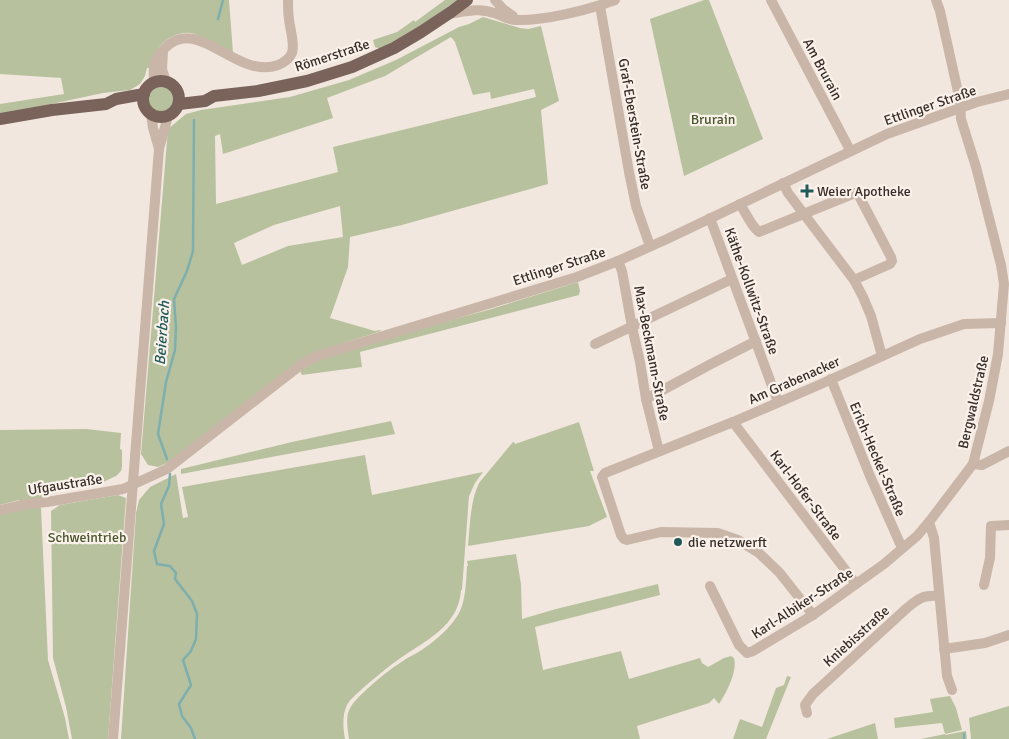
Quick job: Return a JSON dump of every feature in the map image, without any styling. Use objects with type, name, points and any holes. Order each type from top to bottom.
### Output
[{"type":"main road","name":"Römerstraße","points":[[178,98],[205,101],[214,96],[258,91],[306,81],[352,67],[394,48],[467,0]]},
{"type":"main road","points":[[0,119],[52,110],[106,104],[116,99],[147,105],[159,117],[168,116],[175,111],[178,98],[175,87],[160,82],[150,86],[147,105]]},
{"type":"street","points":[[160,82],[163,50],[175,41],[184,38],[210,45],[245,64],[258,68],[278,65],[287,60],[292,53],[293,43],[288,14],[288,0]]},
{"type":"street","points":[[483,0],[493,12]]},
{"type":"street","points":[[495,0],[508,13],[523,20]]},
{"type":"street","name":"Römerstraße","points":[[448,14],[479,10],[493,12],[511,20],[537,19],[600,6],[615,0]]},
{"type":"street","name":"Am Brurain","points":[[771,0],[850,150]]},
{"type":"street","name":"Bergwaldstraße","points":[[929,522],[973,464],[998,354],[1005,264],[961,119],[960,100],[936,0]]},
{"type":"street","name":"Graf-Eberstein-Straße","points":[[600,6],[636,206],[650,246]]},
{"type":"street","name":"Ettlinger Straße","points":[[133,484],[167,469],[302,364],[317,356],[567,281],[618,261],[887,134],[976,102],[1009,94]]},
{"type":"street","points":[[147,105],[159,149]]},
{"type":"street","points":[[113,739],[159,149],[168,116]]},
{"type":"street","points":[[783,183],[788,193],[854,280],[864,297],[882,356]]},
{"type":"street","points":[[740,204],[751,223],[759,232],[858,194],[892,261],[890,264],[854,280]]},
{"type":"street","name":"Käthe-Kollwitz-Straße","points":[[710,218],[778,402]]},
{"type":"street","name":"Max-Beckmann-Straße","points":[[618,261],[622,271],[646,399],[659,451]]},
{"type":"street","points":[[595,344],[732,279]]},
{"type":"street","name":"Am Grabenacker","points":[[813,615],[780,572],[759,553],[738,540],[718,533],[661,532],[627,540],[624,539],[618,528],[602,477],[604,473],[733,422],[920,339],[964,324],[1001,323]]},
{"type":"street","points":[[646,399],[756,342]]},
{"type":"street","name":"Erich-Heckel-Straße","points":[[830,379],[902,548]]},
{"type":"street","name":"Karl-Hofer-Straße","points":[[733,422],[856,584]]},
{"type":"street","points":[[973,464],[982,465],[1009,451]]},
{"type":"street","name":"Ufgaustraße","points":[[0,510],[123,489],[133,484]]},
{"type":"street","points":[[929,522],[934,538],[947,676],[952,690]]},
{"type":"street","name":"Karl-Albiker-Straße","points":[[710,586],[739,646],[747,654],[813,615],[856,584],[917,536],[929,522]]},
{"type":"street","points":[[984,585],[990,558],[990,526],[1009,525]]},
{"type":"street","name":"Kniebisstraße","points":[[806,713],[805,705],[812,694],[907,608],[919,598],[928,595],[939,596]]},
{"type":"street","points":[[944,649],[985,643],[1009,635]]},
{"type":"green space","points":[[0,0],[229,0],[233,53],[195,34],[178,34],[172,36],[158,48],[154,55],[152,68],[147,68],[140,84],[130,90],[103,93],[0,115],[0,104],[64,94],[61,78],[0,74]]},
{"type":"green space","points":[[445,0],[457,0],[422,25],[380,49],[375,47],[373,40],[397,32],[414,20],[415,22]]},
{"type":"green space","name":"Brurain","points":[[704,0],[709,0],[763,139],[684,176],[650,19]]},
{"type":"green space","points":[[483,17],[520,28],[528,29],[541,26],[559,101],[541,110],[548,184],[402,225],[350,237],[348,267],[330,318],[381,331],[322,350],[178,458],[158,467],[148,465],[141,454],[168,129],[186,114],[201,110],[290,97],[349,80],[396,60],[459,27]],"holes":[[[451,37],[455,42],[473,95],[490,92],[491,99],[534,89],[536,97],[333,147],[338,172],[216,204],[215,136],[220,134],[223,154],[333,118],[327,98],[385,76]],[[340,206],[343,237],[288,246],[242,265],[234,243],[274,225]]]},
{"type":"green space","points":[[161,86],[170,90],[174,99],[170,108],[161,112],[152,108],[148,99],[152,90]]},
{"type":"green space","points":[[578,282],[579,295],[360,352],[362,367],[302,375],[300,371],[318,360]]},
{"type":"green space","points":[[391,421],[395,434],[181,474],[181,469],[292,442]]},
{"type":"green space","points":[[579,422],[594,471],[590,471],[607,517],[589,526],[468,546],[472,506],[479,483],[513,442],[515,444]]},
{"type":"green space","points":[[87,429],[121,433],[122,467],[116,476],[101,483],[58,486],[47,498],[20,502],[19,500],[0,505],[0,430]]},
{"type":"green space","points":[[365,455],[372,495],[483,472],[469,496],[462,590],[459,603],[447,623],[430,639],[385,669],[350,701],[345,709],[343,726],[345,739],[121,739],[136,513],[139,500],[150,487],[176,474],[183,518],[188,517],[182,487]]},
{"type":"green space","name":"Schweintrieb","points":[[118,495],[126,498],[108,739],[72,739],[53,658],[51,511],[60,505]]},
{"type":"green space","points":[[37,505],[41,508],[48,660],[65,718],[69,739],[0,739],[0,513]]},
{"type":"green space","points":[[516,554],[521,584],[522,619],[658,584],[660,595],[535,627],[543,670],[621,651],[629,679],[700,658],[702,663],[708,667],[731,656],[734,658],[735,663],[733,676],[719,704],[714,698],[709,703],[637,726],[640,739],[349,739],[348,713],[356,700],[389,671],[437,639],[457,617],[465,595],[467,561]]},
{"type":"green space","points":[[787,676],[791,677],[766,739],[733,739],[740,719],[762,727],[776,688],[784,685]]},
{"type":"green space","points":[[950,696],[956,708],[962,730],[945,734],[942,723],[895,728],[894,718],[933,712],[930,699]]},
{"type":"green space","points":[[1009,706],[1009,739],[971,739],[969,718]]},
{"type":"green space","points":[[875,723],[878,739],[827,739]]},
{"type":"green space","points":[[966,731],[967,739],[921,739]]},
{"type":"waterway","name":"Beierbach","points":[[218,19],[223,0]]},
{"type":"waterway","name":"Beierbach","points":[[167,459],[158,434],[166,382],[175,350],[174,299],[187,271],[193,251],[194,120]]},
{"type":"waterway","name":"Beierbach","points":[[170,474],[169,486],[161,504],[164,524],[154,551],[157,564],[170,566],[176,573],[175,579],[192,601],[197,614],[196,639],[191,651],[183,660],[191,685],[179,704],[182,716],[191,728],[195,739]]},
{"type":"waterway","points":[[964,734],[964,739]]},
{"type":"place","name":"Weier Apotheke","points":[[807,191]]},
{"type":"place","name":"die netzwerft","points":[[678,542]]}]
